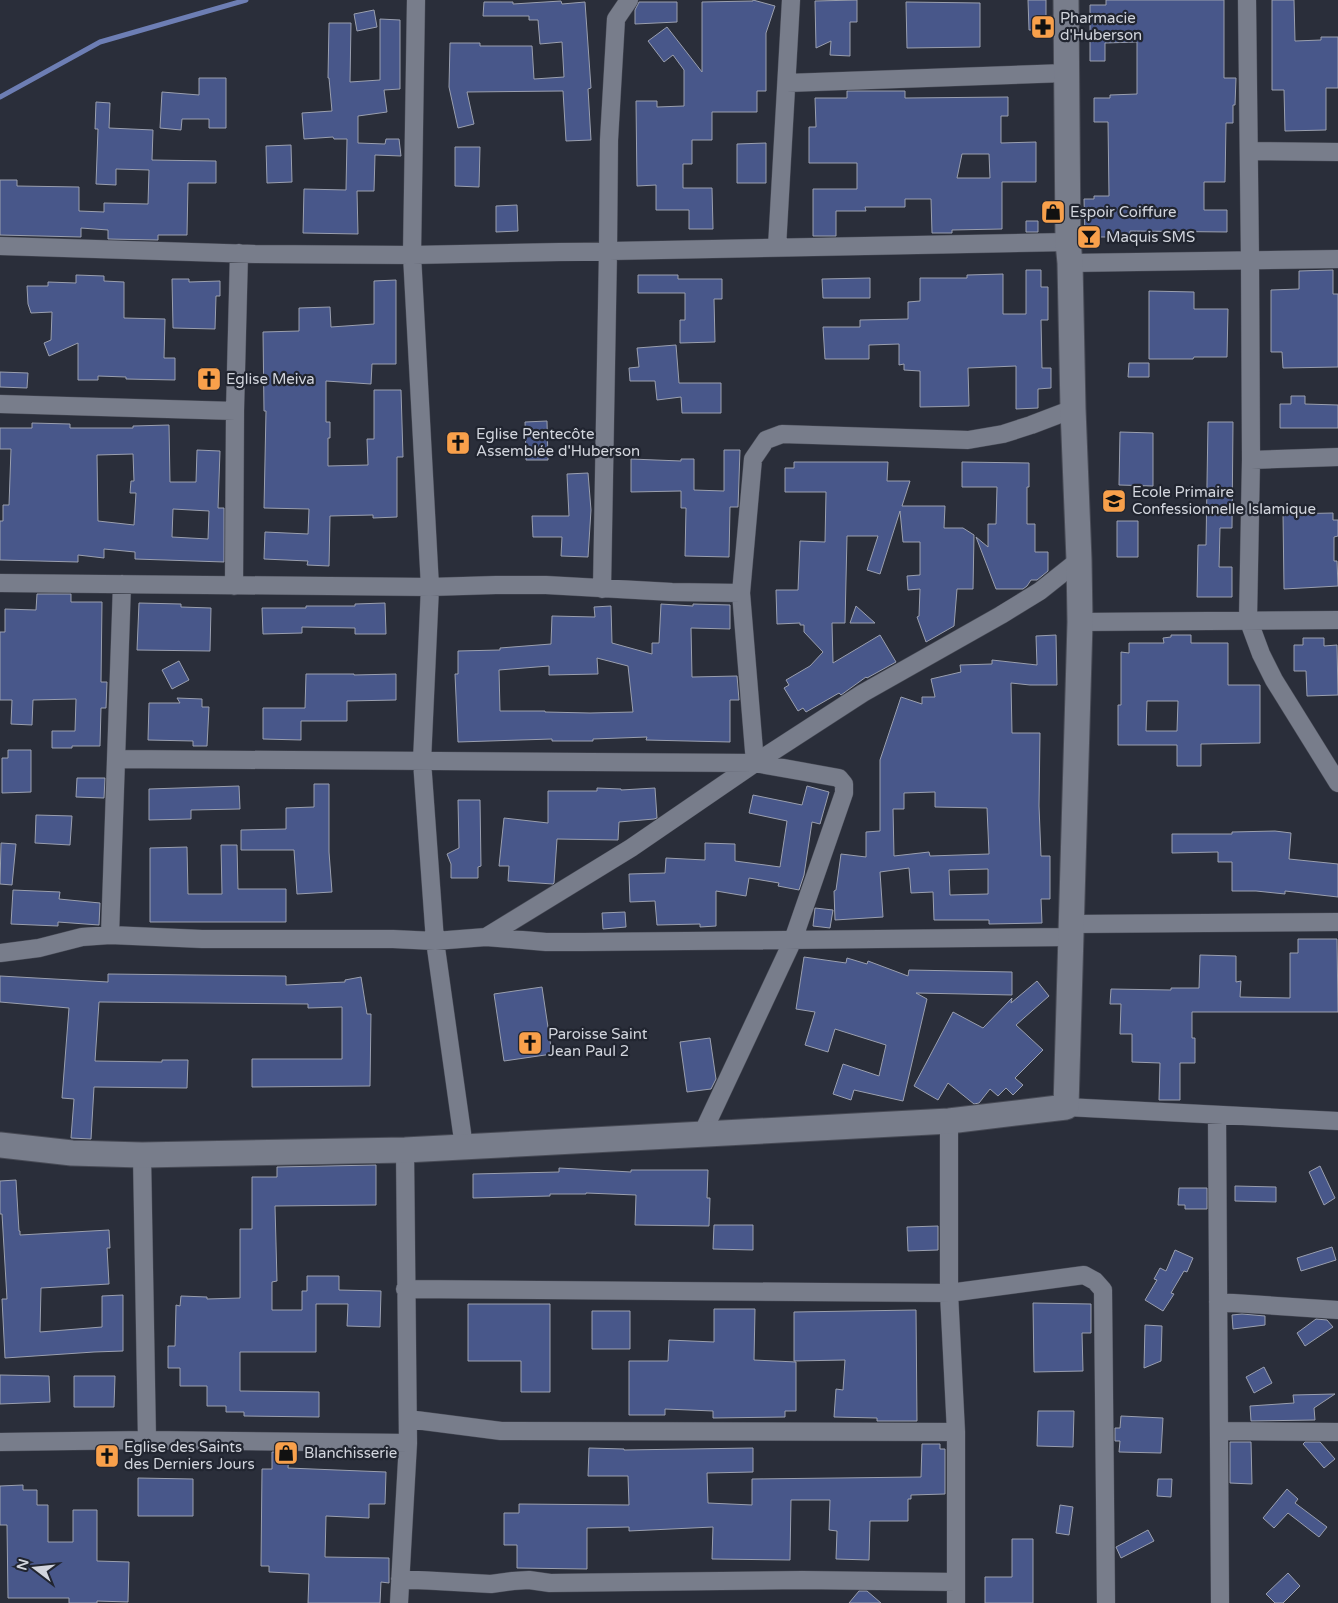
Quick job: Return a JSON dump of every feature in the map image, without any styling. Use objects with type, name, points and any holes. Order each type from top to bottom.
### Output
[{"type":"street","points":[[416,0],[412,254],[430,587],[422,761],[435,941],[464,1147]]},
{"type":"street","points":[[602,589],[608,140],[616,19],[629,0]]},
{"type":"street","points":[[777,248],[792,0]]},
{"type":"street","points":[[1066,0],[1069,253],[1073,409],[1080,560],[1080,622],[1066,1107]]},
{"type":"street","points":[[1247,0],[1251,460],[1248,619],[1261,654],[1274,680],[1338,783]]},
{"type":"street","points":[[787,83],[1066,73]]},
{"type":"street","points":[[1249,151],[1338,152]]},
{"type":"street","points":[[0,246],[239,253],[412,254],[777,248],[1069,253],[1250,261],[1338,259]]},
{"type":"street","points":[[234,586],[235,411],[239,253]]},
{"type":"street","points":[[0,404],[235,411]]},
{"type":"street","points":[[755,762],[741,593],[753,459],[766,440],[782,434],[968,440],[1012,431],[1073,409]]},
{"type":"street","points":[[1251,460],[1338,457]]},
{"type":"street","points":[[486,937],[631,848],[755,762],[863,693],[1040,591],[1080,560]]},
{"type":"street","points":[[0,583],[430,587],[546,585],[602,589],[741,593]]},
{"type":"street","points":[[110,935],[122,584]]},
{"type":"street","points":[[1080,622],[1248,619],[1338,620]]},
{"type":"street","points":[[116,759],[755,762],[839,778],[844,784],[844,793],[793,940],[702,1134]]},
{"type":"street","points":[[0,953],[39,948],[82,937],[110,935],[202,939],[393,939],[435,941],[486,937],[546,942],[793,940],[1338,922]]},
{"type":"street","points":[[0,1145],[72,1153],[142,1155],[405,1150],[949,1120],[1066,1107],[1338,1121]]},
{"type":"street","points":[[1216,1115],[1220,1603]]},
{"type":"street","points":[[949,1120],[949,1293],[956,1432],[956,1603]]},
{"type":"street","points":[[399,1603],[408,1443],[405,1150]]},
{"type":"street","points":[[142,1155],[147,1440]]},
{"type":"street","points":[[405,1289],[949,1293],[1084,1275],[1095,1280],[1103,1290],[1106,1603]]},
{"type":"street","points":[[1218,1302],[1338,1310]]},
{"type":"street","points":[[408,1419],[501,1431],[956,1432]]},
{"type":"street","points":[[1219,1432],[1338,1432]]},
{"type":"street","points":[[0,1442],[147,1440],[408,1443]]},
{"type":"street","points":[[400,1579],[491,1584],[529,1580],[550,1583],[820,1580],[956,1582]]},
{"type":"building","points":[[753,0],[775,6],[766,33],[766,91],[757,91],[757,112],[712,112],[712,140],[692,140],[692,164],[683,164],[683,188],[712,188],[713,229],[689,229],[689,210],[656,210],[656,185],[637,186],[636,101],[657,101],[657,107],[684,106],[684,70],[673,55],[664,62],[648,41],[667,27],[702,72],[702,2]]},
{"type":"building","points":[[857,0],[857,22],[850,22],[850,56],[830,55],[831,41],[816,48],[815,1]]},
{"type":"building","points":[[1028,0],[1046,0],[1046,30],[1029,30]]},
{"type":"building","points":[[1106,0],[1224,0],[1224,78],[1236,78],[1235,105],[1233,105],[1233,123],[1226,123],[1225,182],[1204,182],[1204,210],[1227,210],[1227,232],[1130,231],[1130,237],[1085,237],[1084,199],[1094,199],[1094,196],[1109,196],[1108,122],[1094,122],[1094,98],[1110,98],[1110,95],[1137,94],[1137,42],[1105,43],[1105,61],[1090,61],[1090,5],[1106,5]]},
{"type":"building","points":[[1272,0],[1294,0],[1295,41],[1321,40],[1321,37],[1338,37],[1338,88],[1326,88],[1326,130],[1285,131],[1284,90],[1272,90]]},
{"type":"building","points":[[561,1],[562,4],[585,2],[591,88],[588,89],[591,140],[566,141],[563,91],[467,92],[474,124],[458,128],[449,87],[450,43],[480,43],[480,46],[532,46],[534,79],[564,77],[562,42],[540,44],[538,20],[529,20],[529,16],[483,16],[484,2],[513,2],[513,4]]},
{"type":"building","points":[[639,2],[677,2],[677,22],[635,24],[635,10]]},
{"type":"building","points":[[906,2],[980,3],[980,47],[907,48]]},
{"type":"building","points":[[374,10],[377,27],[357,31],[354,14]]},
{"type":"building","points":[[380,19],[400,20],[400,89],[384,90],[387,112],[358,116],[358,143],[385,144],[386,139],[399,139],[401,156],[375,155],[374,191],[357,191],[358,234],[303,233],[304,189],[346,190],[347,139],[334,139],[333,137],[304,139],[302,113],[332,111],[328,78],[329,23],[351,23],[350,82],[380,80]]},
{"type":"building","points":[[199,78],[226,78],[226,128],[209,128],[209,119],[182,119],[181,130],[160,128],[162,92],[199,95]]},
{"type":"building","points":[[847,91],[905,91],[905,98],[1008,97],[1008,116],[1001,116],[1001,143],[1036,142],[1036,182],[1002,182],[1002,229],[952,230],[952,233],[932,233],[931,199],[905,199],[905,207],[865,207],[866,211],[836,211],[836,236],[813,236],[813,189],[857,189],[857,163],[809,163],[809,127],[816,127],[815,98],[847,98]],"holes":[[[962,154],[989,154],[990,178],[957,178]]]},
{"type":"building","points":[[96,102],[110,103],[109,128],[153,130],[152,160],[216,161],[216,183],[188,183],[187,235],[158,235],[158,240],[108,239],[108,230],[81,228],[81,237],[0,235],[0,180],[17,180],[17,186],[79,187],[79,211],[104,212],[104,203],[148,204],[149,170],[116,169],[116,185],[96,184],[98,129],[95,129]]},
{"type":"building","points":[[766,143],[766,183],[737,183],[737,144]]},
{"type":"building","points":[[291,145],[292,182],[267,183],[266,146]]},
{"type":"building","points":[[455,147],[480,147],[479,187],[455,186]]},
{"type":"building","points":[[517,205],[518,231],[496,232],[496,206]]},
{"type":"building","points":[[1026,221],[1038,221],[1038,232],[1026,232]]},
{"type":"building","points":[[1026,270],[1041,270],[1041,287],[1048,287],[1048,320],[1041,320],[1042,368],[1051,368],[1051,388],[1038,389],[1038,408],[1016,409],[1016,366],[968,368],[969,406],[920,407],[920,371],[904,370],[904,364],[899,365],[899,344],[869,345],[869,359],[825,359],[823,327],[860,327],[860,320],[908,319],[908,302],[920,301],[920,278],[967,278],[967,275],[1003,274],[1003,314],[1026,314]]},
{"type":"building","points":[[1333,270],[1333,294],[1338,294],[1338,367],[1283,368],[1282,352],[1271,352],[1271,290],[1299,289],[1299,271]]},
{"type":"building","points":[[76,275],[104,276],[104,281],[124,282],[124,318],[165,319],[164,358],[175,358],[175,380],[126,379],[126,377],[98,376],[98,380],[78,380],[78,343],[49,356],[44,343],[51,340],[52,312],[31,313],[28,304],[27,286],[48,286],[48,282],[76,283]]},
{"type":"building","points":[[638,275],[678,275],[678,279],[722,279],[722,299],[714,299],[715,342],[680,343],[680,320],[685,320],[685,293],[638,293]]},
{"type":"building","points":[[870,278],[870,298],[823,298],[822,279]]},
{"type":"building","points":[[172,279],[189,279],[189,282],[220,281],[220,296],[216,296],[215,329],[173,328]]},
{"type":"building","points":[[396,280],[396,364],[372,364],[371,384],[326,381],[326,422],[330,422],[328,466],[368,465],[367,439],[374,439],[374,390],[401,390],[403,457],[397,457],[397,517],[373,518],[373,515],[330,516],[329,566],[307,565],[308,561],[264,559],[265,532],[308,534],[309,509],[264,508],[266,411],[264,411],[263,332],[299,331],[299,308],[330,307],[331,327],[374,324],[374,281]]},
{"type":"building","points":[[1149,291],[1194,292],[1194,309],[1228,309],[1227,357],[1149,359]]},
{"type":"building","points":[[676,345],[679,383],[721,383],[721,413],[682,413],[681,397],[657,400],[655,381],[630,381],[629,368],[639,367],[637,348]]},
{"type":"building","points":[[1129,363],[1149,363],[1149,377],[1128,377]]},
{"type":"building","points":[[0,372],[28,373],[27,388],[0,387]]},
{"type":"building","points":[[1291,396],[1305,396],[1305,404],[1338,405],[1338,428],[1280,428],[1280,404],[1291,404]]},
{"type":"building","points":[[547,421],[548,460],[526,460],[525,422]]},
{"type":"building","points":[[1208,422],[1233,422],[1232,528],[1220,528],[1219,567],[1232,567],[1232,597],[1197,597],[1198,545],[1206,545]]},
{"type":"building","points":[[32,423],[70,424],[70,428],[133,428],[133,426],[169,425],[170,482],[196,482],[197,450],[220,451],[218,508],[224,508],[224,562],[135,559],[135,552],[104,549],[104,558],[78,555],[78,562],[0,560],[0,521],[3,521],[3,505],[9,505],[11,449],[0,449],[0,428],[32,428]],"holes":[[[133,454],[134,481],[131,481],[130,493],[136,493],[134,525],[98,521],[97,455]],[[173,509],[209,511],[208,539],[172,537]]]},
{"type":"building","points":[[1120,432],[1153,433],[1153,486],[1119,485]]},
{"type":"building","points":[[724,450],[740,450],[738,507],[730,507],[729,557],[685,556],[686,508],[681,508],[681,491],[631,492],[631,459],[681,461],[681,459],[694,459],[694,490],[724,491]]},
{"type":"building","points":[[794,462],[888,462],[887,481],[910,481],[902,506],[945,506],[944,528],[963,528],[974,535],[973,589],[957,589],[954,626],[926,642],[917,617],[919,616],[920,589],[908,590],[907,576],[920,575],[920,542],[903,542],[900,511],[880,574],[867,570],[878,536],[847,536],[845,623],[832,623],[833,663],[880,635],[896,662],[866,677],[841,695],[839,693],[806,712],[803,708],[798,711],[784,688],[789,685],[786,680],[810,666],[823,652],[804,632],[804,625],[800,625],[800,623],[777,624],[776,590],[798,590],[800,541],[825,542],[826,492],[785,492],[785,468],[794,468]]},
{"type":"building","points":[[962,462],[1029,463],[1027,524],[1035,524],[1035,552],[1048,552],[1048,571],[1037,580],[1031,580],[1023,589],[996,589],[976,537],[988,547],[988,524],[996,524],[997,487],[962,487]]},
{"type":"building","points":[[588,473],[591,510],[588,557],[561,556],[562,537],[533,537],[532,516],[569,516],[567,474]]},
{"type":"building","points":[[1333,513],[1333,520],[1338,520],[1338,536],[1334,537],[1334,561],[1337,561],[1338,586],[1284,589],[1283,514]]},
{"type":"building","points":[[1117,521],[1138,521],[1138,557],[1117,557]]},
{"type":"building","points":[[37,594],[71,594],[71,602],[102,602],[101,682],[107,682],[106,708],[101,708],[100,746],[52,748],[52,731],[75,731],[76,699],[33,700],[32,725],[11,724],[12,700],[0,700],[0,632],[5,632],[5,609],[36,610]]},
{"type":"building","points":[[139,603],[181,604],[181,607],[211,608],[210,651],[137,650]]},
{"type":"building","points":[[385,603],[386,634],[355,634],[355,628],[302,627],[302,633],[263,634],[262,608],[306,608],[306,606],[355,606],[355,604]]},
{"type":"building","points":[[661,604],[693,606],[693,604],[730,605],[730,629],[691,628],[692,677],[737,676],[739,700],[730,700],[730,742],[646,740],[647,737],[593,739],[593,741],[552,741],[552,739],[458,742],[455,674],[458,674],[458,651],[500,650],[500,648],[551,644],[552,616],[595,617],[594,607],[611,606],[612,643],[652,654],[652,643],[659,643]],"holes":[[[597,658],[628,666],[633,712],[500,711],[499,670],[549,666],[549,675],[598,674]]]},
{"type":"building","points":[[856,606],[875,623],[850,623]]},
{"type":"building","points":[[1056,635],[1057,685],[1011,683],[1012,733],[1040,733],[1039,806],[1041,856],[1050,856],[1050,899],[1041,899],[1042,923],[989,924],[989,920],[934,920],[933,892],[911,893],[909,868],[880,872],[883,917],[835,920],[834,891],[836,890],[841,854],[866,857],[866,832],[880,831],[880,760],[901,697],[922,704],[922,697],[935,697],[931,679],[961,672],[960,665],[992,664],[992,660],[1037,665],[1036,636]],"holes":[[[935,792],[935,807],[987,808],[989,854],[930,856],[929,852],[894,856],[893,809],[904,809],[904,793]],[[988,869],[988,894],[950,895],[949,870]]]},
{"type":"building","points":[[1171,635],[1191,635],[1191,643],[1228,643],[1228,685],[1260,685],[1260,743],[1201,744],[1201,766],[1177,766],[1177,745],[1118,745],[1118,705],[1121,705],[1121,652],[1129,653],[1129,643],[1164,643],[1163,638],[1171,637]],"holes":[[[1147,701],[1178,701],[1177,731],[1146,731]]]},
{"type":"building","points":[[1303,638],[1324,638],[1324,646],[1337,645],[1338,695],[1307,696],[1306,671],[1294,671],[1294,645],[1303,645]]},
{"type":"building","points":[[179,661],[189,680],[172,689],[162,670]]},
{"type":"building","points":[[306,674],[396,674],[396,700],[347,701],[347,721],[301,721],[301,740],[263,739],[263,708],[305,708]]},
{"type":"building","points":[[177,698],[202,699],[202,707],[209,707],[207,746],[193,746],[193,741],[148,740],[149,703],[180,703]]},
{"type":"building","points":[[8,750],[31,750],[31,792],[2,793],[2,758],[8,758]]},
{"type":"building","points":[[77,778],[105,778],[104,798],[76,797]]},
{"type":"building","points":[[314,784],[329,784],[329,852],[332,892],[297,894],[294,850],[241,850],[241,830],[286,829],[286,808],[314,807]]},
{"type":"building","points":[[239,786],[240,809],[191,810],[191,819],[149,820],[149,789]]},
{"type":"building","points":[[807,786],[829,792],[820,824],[812,822],[804,875],[799,890],[778,886],[779,883],[749,878],[746,896],[716,891],[716,926],[700,927],[700,924],[657,925],[655,901],[630,902],[629,874],[665,873],[666,858],[705,860],[705,843],[735,844],[735,861],[780,867],[787,821],[749,813],[753,795],[802,805]]},
{"type":"building","points":[[597,788],[621,790],[655,788],[657,818],[619,822],[618,840],[557,839],[553,884],[508,881],[509,866],[499,866],[504,818],[548,823],[548,791],[597,791]]},
{"type":"building","points":[[458,800],[480,800],[481,866],[478,867],[478,878],[451,878],[451,864],[447,854],[459,848]]},
{"type":"building","points":[[36,815],[72,816],[70,845],[35,843]]},
{"type":"building","points":[[1275,831],[1291,833],[1289,859],[1338,864],[1338,897],[1285,891],[1285,894],[1232,891],[1232,862],[1218,862],[1218,852],[1172,853],[1172,834],[1232,834],[1232,832]]},
{"type":"building","points":[[1,843],[16,844],[12,885],[0,884]]},
{"type":"building","points":[[221,845],[237,845],[238,889],[286,889],[286,922],[150,922],[150,848],[187,847],[188,894],[222,894]]},
{"type":"building","points":[[13,890],[60,892],[59,899],[100,903],[99,925],[58,922],[58,926],[11,924]]},
{"type":"building","points":[[815,908],[833,910],[830,928],[813,926]]},
{"type":"building","points":[[625,912],[626,927],[603,929],[602,913]]},
{"type":"building","points":[[1298,939],[1337,939],[1338,1012],[1192,1012],[1192,1038],[1195,1038],[1195,1063],[1180,1063],[1180,1100],[1159,1100],[1160,1063],[1132,1062],[1132,1034],[1120,1034],[1121,1004],[1110,1004],[1111,989],[1171,990],[1171,988],[1199,988],[1200,955],[1236,956],[1236,982],[1241,981],[1240,997],[1290,998],[1290,953],[1298,953]]},
{"type":"building","points":[[804,957],[846,963],[847,958],[867,964],[868,961],[908,976],[909,970],[1012,972],[1012,995],[916,993],[927,999],[903,1101],[854,1090],[851,1100],[833,1094],[843,1064],[879,1076],[886,1045],[835,1029],[828,1052],[805,1045],[815,1012],[796,1009]]},
{"type":"building","points":[[108,974],[286,976],[286,985],[345,982],[345,980],[361,977],[367,1014],[371,1014],[370,1086],[252,1087],[252,1059],[342,1059],[342,1007],[308,1008],[308,1004],[99,1002],[95,1061],[162,1062],[162,1060],[188,1060],[187,1088],[94,1087],[91,1139],[71,1138],[74,1099],[62,1098],[69,1008],[0,1002],[0,976],[108,982]]},
{"type":"building","points":[[1037,981],[1049,996],[1016,1025],[1043,1050],[1015,1078],[1023,1085],[1013,1095],[1006,1088],[998,1096],[990,1089],[979,1103],[974,1104],[948,1083],[938,1100],[914,1086],[953,1012],[983,1028],[1012,998],[1011,1003]]},
{"type":"building","points":[[542,987],[552,1054],[504,1061],[494,994]]},
{"type":"building","points":[[710,1038],[716,1079],[711,1089],[687,1092],[680,1042]]},
{"type":"building","points":[[376,1165],[376,1205],[275,1206],[277,1281],[272,1282],[272,1310],[302,1310],[302,1291],[307,1291],[307,1276],[339,1276],[339,1290],[381,1291],[380,1327],[347,1326],[348,1304],[316,1304],[316,1352],[240,1352],[240,1391],[319,1392],[319,1417],[244,1416],[244,1412],[226,1412],[226,1406],[207,1406],[207,1386],[180,1386],[180,1368],[168,1368],[168,1346],[175,1346],[176,1305],[180,1306],[181,1296],[207,1297],[207,1299],[240,1298],[240,1229],[252,1229],[252,1177],[277,1177],[277,1167]]},
{"type":"building","points":[[1320,1166],[1335,1198],[1324,1205],[1309,1172]]},
{"type":"building","points":[[559,1168],[631,1172],[631,1170],[708,1170],[709,1226],[635,1225],[636,1195],[586,1193],[473,1198],[473,1174],[559,1172]]},
{"type":"building","points":[[16,1180],[20,1235],[109,1230],[110,1248],[107,1248],[109,1284],[41,1288],[40,1332],[102,1327],[102,1296],[123,1295],[123,1351],[5,1358],[2,1299],[7,1299],[2,1214],[0,1214],[0,1181]]},
{"type":"building","points":[[1235,1186],[1276,1187],[1276,1202],[1235,1201]]},
{"type":"building","points":[[1179,1188],[1207,1188],[1207,1209],[1185,1209],[1185,1205],[1178,1205]]},
{"type":"building","points":[[714,1225],[753,1225],[753,1250],[713,1249]]},
{"type":"building","points":[[938,1226],[938,1250],[908,1251],[907,1227]]},
{"type":"building","points":[[1332,1247],[1336,1260],[1301,1271],[1297,1258]]},
{"type":"building","points":[[1175,1250],[1193,1258],[1187,1272],[1184,1271],[1171,1293],[1174,1294],[1163,1311],[1145,1300],[1157,1280],[1154,1279],[1160,1268],[1166,1271]]},
{"type":"building","points":[[1033,1303],[1091,1304],[1091,1333],[1082,1333],[1083,1371],[1034,1372]]},
{"type":"building","points":[[468,1304],[550,1304],[550,1392],[521,1392],[521,1361],[468,1361]]},
{"type":"building","points":[[714,1309],[755,1309],[754,1360],[796,1362],[796,1411],[785,1411],[785,1417],[713,1418],[713,1411],[665,1409],[665,1415],[629,1415],[629,1361],[668,1361],[669,1340],[714,1342]]},
{"type":"building","points":[[916,1310],[917,1421],[877,1421],[877,1418],[834,1417],[836,1389],[843,1390],[845,1360],[794,1361],[794,1312]]},
{"type":"building","points":[[592,1311],[630,1311],[630,1349],[592,1349]]},
{"type":"building","points":[[1232,1315],[1265,1316],[1265,1325],[1233,1329]]},
{"type":"building","points":[[1316,1319],[1327,1320],[1333,1327],[1305,1346],[1297,1333]]},
{"type":"building","points":[[1145,1325],[1162,1326],[1161,1361],[1144,1368]]},
{"type":"building","points":[[1264,1367],[1272,1383],[1254,1393],[1246,1377]]},
{"type":"building","points":[[0,1375],[49,1376],[50,1402],[0,1404]]},
{"type":"building","points":[[74,1376],[115,1376],[114,1407],[74,1407]]},
{"type":"building","points":[[1335,1394],[1314,1408],[1315,1420],[1251,1421],[1250,1406],[1294,1403],[1293,1395]]},
{"type":"building","points":[[1038,1411],[1074,1411],[1073,1447],[1037,1446]]},
{"type":"building","points":[[1121,1416],[1163,1418],[1161,1453],[1119,1452],[1120,1441],[1115,1441],[1115,1428],[1120,1428]]},
{"type":"building","points":[[1230,1442],[1251,1442],[1252,1484],[1230,1483]]},
{"type":"building","points":[[1305,1442],[1320,1442],[1335,1459],[1324,1468],[1303,1444]]},
{"type":"building","points":[[922,1444],[940,1444],[940,1449],[945,1449],[945,1494],[911,1495],[911,1499],[908,1499],[908,1521],[870,1521],[869,1560],[836,1559],[837,1531],[829,1530],[830,1500],[791,1500],[790,1560],[712,1559],[713,1527],[629,1531],[629,1527],[587,1528],[587,1569],[517,1568],[517,1545],[504,1545],[504,1513],[519,1513],[519,1504],[629,1505],[628,1476],[588,1476],[589,1448],[624,1450],[753,1448],[753,1472],[707,1473],[708,1503],[752,1505],[752,1479],[921,1477]]},
{"type":"building","points":[[272,1452],[289,1452],[288,1468],[386,1472],[385,1504],[369,1504],[369,1518],[326,1516],[325,1557],[389,1558],[389,1583],[381,1582],[380,1603],[308,1603],[309,1574],[269,1572],[269,1566],[261,1566],[262,1469],[272,1469]]},
{"type":"building","points":[[138,1478],[193,1479],[193,1516],[138,1516]]},
{"type":"building","points":[[1158,1479],[1172,1479],[1171,1497],[1157,1496]]},
{"type":"building","points":[[23,1485],[23,1490],[37,1490],[37,1505],[48,1505],[48,1542],[73,1542],[73,1510],[97,1510],[97,1561],[129,1562],[128,1602],[97,1601],[97,1603],[69,1603],[69,1598],[8,1598],[7,1525],[0,1525],[0,1486]]},
{"type":"building","points":[[1287,1489],[1298,1499],[1295,1503],[1327,1527],[1319,1537],[1288,1513],[1274,1528],[1263,1518]]},
{"type":"building","points":[[1060,1505],[1073,1507],[1069,1535],[1056,1533]]},
{"type":"building","points":[[1148,1530],[1154,1541],[1121,1558],[1116,1547]]},
{"type":"building","points":[[1012,1539],[1033,1539],[1033,1603],[985,1603],[985,1577],[1012,1577]]},
{"type":"building","points":[[1288,1573],[1300,1586],[1283,1603],[1275,1603],[1266,1594]]},
{"type":"building","points":[[859,1591],[867,1591],[881,1603],[849,1603]]},
{"type":"waterway","points":[[0,97],[100,42],[246,0]]},
{"type":"place","name":"Pharmacie d'Huberson","points":[[1043,27]]},
{"type":"place","name":"Espoir Coiffure","points":[[1053,212]]},
{"type":"place","name":"Maquis SMS","points":[[1089,237]]},
{"type":"place","name":"Eglise Meiva","points":[[209,379]]},
{"type":"place","name":"Eglise Pentecôte Assemblée d'Huberson","points":[[458,443]]},
{"type":"place","name":"Ecole Primaire Confessionnelle Islamique","points":[[1114,501]]},
{"type":"place","name":"Paroisse Saint Jean Paul 2","points":[[530,1043]]},
{"type":"place","name":"Blanchisserie","points":[[286,1453]]},
{"type":"place","name":"Eglise des Saints des Derniers Jours","points":[[107,1456]]}]
